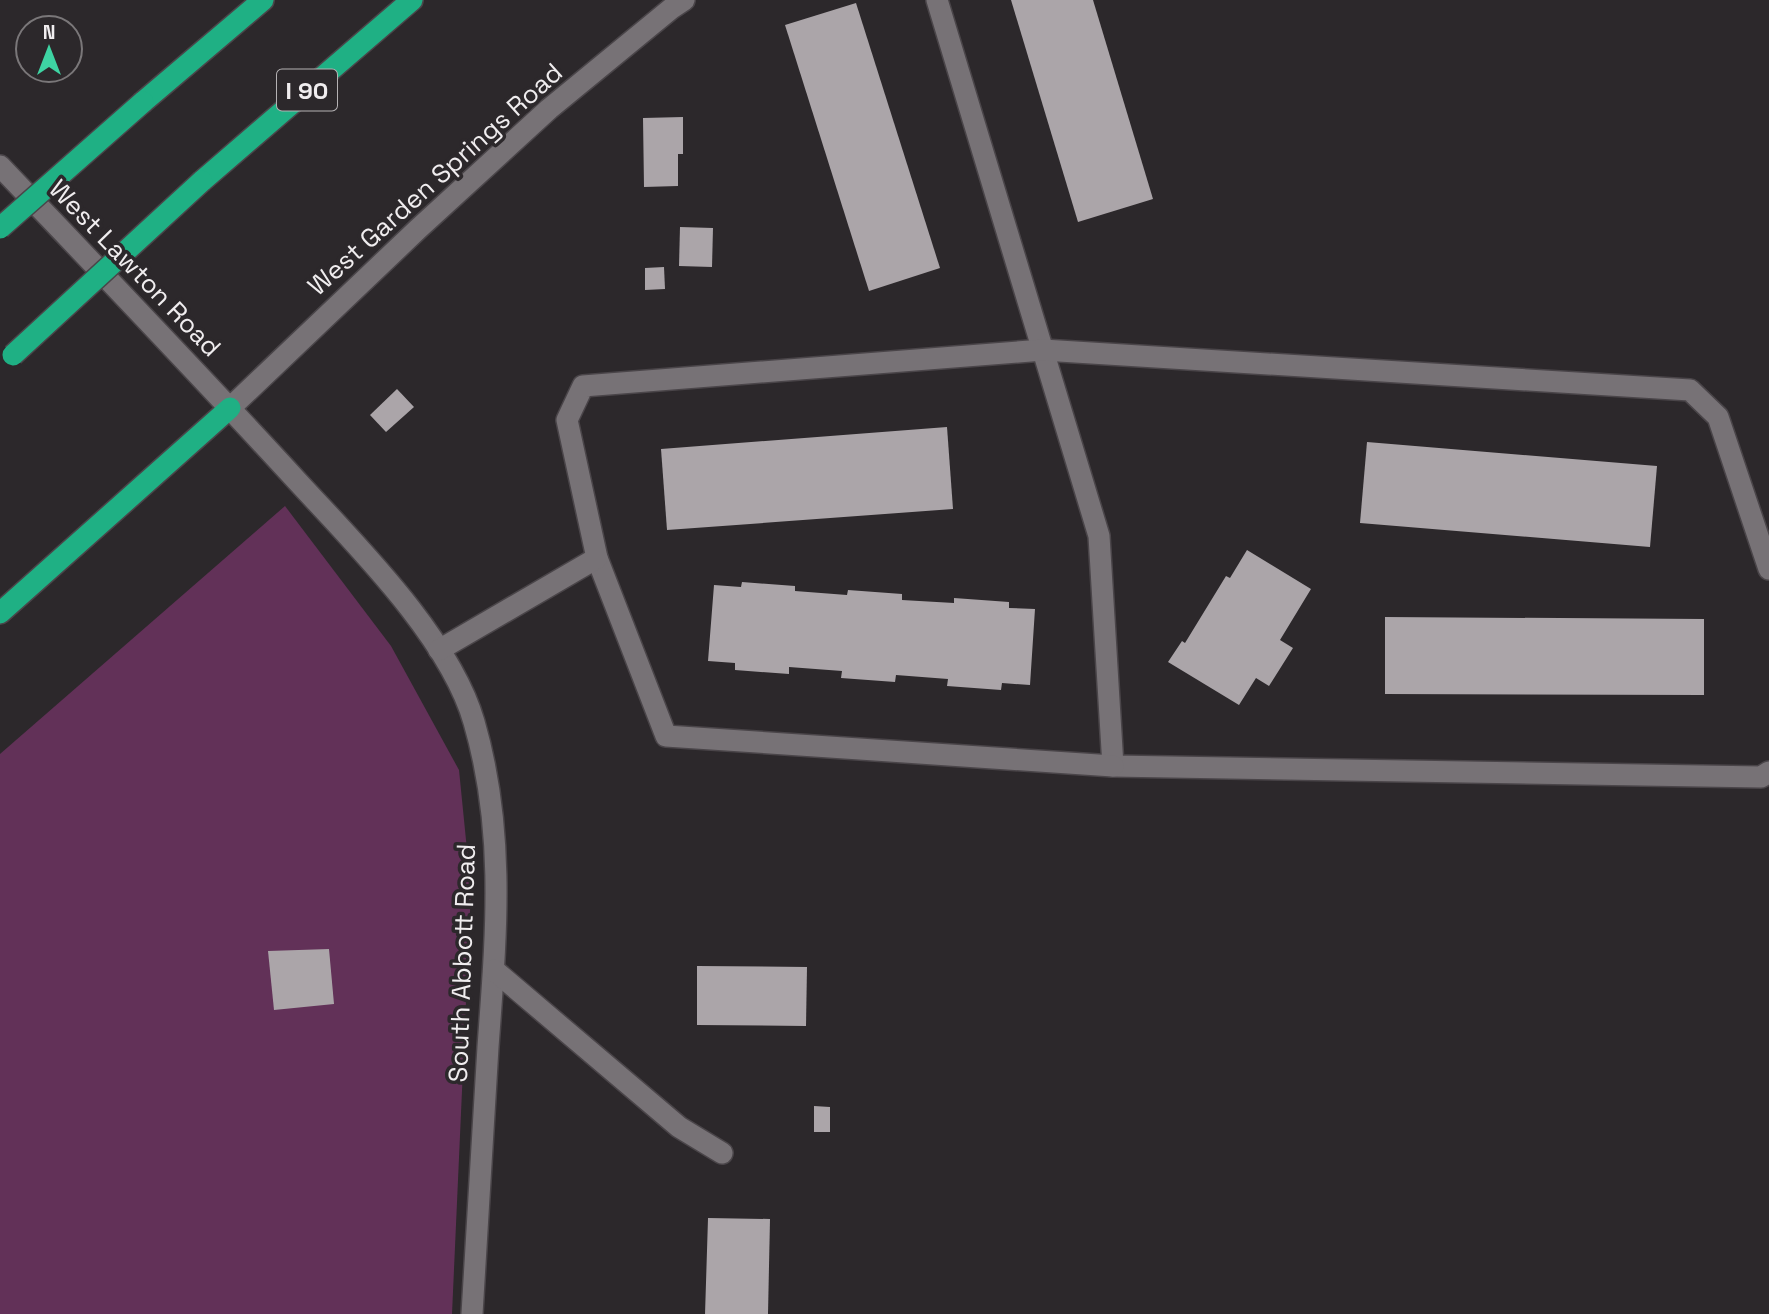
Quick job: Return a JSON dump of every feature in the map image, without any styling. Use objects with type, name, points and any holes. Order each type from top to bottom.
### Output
[{"type":"highway","points":[[0,229],[263,0]]},
{"type":"highway","name":"I 90","points":[[7,361],[202,181],[412,0]]},
{"type":"highway","points":[[0,613],[230,408]]},
{"type":"street","name":"West Garden Springs Road","points":[[230,408],[549,109],[684,0]]},
{"type":"street","points":[[937,0],[1099,536],[1113,766]]},
{"type":"street","name":"West Lawton Road","points":[[0,166],[230,408]]},
{"type":"street","points":[[1769,569],[1718,417],[1690,390],[1043,350],[583,386],[567,420],[597,558],[666,736],[1113,766],[1761,777],[1769,772]]},
{"type":"street","name":"South Abbott Road","points":[[230,408],[363,554],[439,650],[474,719],[491,793],[498,878],[472,1314]]},
{"type":"street","points":[[439,650],[597,558]]},
{"type":"street","points":[[494,970],[679,1128],[722,1153]]},
{"type":"shaded area","points":[[285,506],[391,646],[459,770],[471,890],[452,1314],[0,1314],[0,754]]},
{"type":"building","points":[[1011,0],[1093,0],[1153,199],[1078,222]]},
{"type":"building","points":[[856,3],[940,268],[869,291],[785,25]]},
{"type":"building","points":[[683,117],[683,154],[678,154],[678,186],[644,187],[643,118]]},
{"type":"building","points":[[680,227],[713,228],[712,267],[679,266]]},
{"type":"building","points":[[664,267],[665,289],[645,290],[645,268]]},
{"type":"building","points":[[397,389],[414,407],[386,432],[370,415]]},
{"type":"building","points":[[947,427],[953,509],[667,530],[661,449]]},
{"type":"building","points":[[1367,442],[1657,466],[1650,547],[1360,523]]},
{"type":"building","points":[[1247,550],[1311,589],[1280,640],[1293,648],[1269,686],[1256,678],[1239,705],[1168,662],[1182,641],[1185,643],[1226,576],[1230,578]]},
{"type":"building","points":[[742,582],[795,586],[795,591],[847,595],[848,590],[902,594],[902,600],[954,603],[954,598],[1009,602],[1009,608],[1035,609],[1030,685],[1002,683],[1001,690],[947,686],[948,679],[896,675],[895,682],[841,678],[842,671],[789,667],[789,674],[735,670],[735,663],[708,661],[714,585],[741,587]]},
{"type":"building","points":[[1385,617],[1704,619],[1704,695],[1385,694]]},
{"type":"building","points":[[329,949],[334,1004],[274,1010],[268,951]]},
{"type":"building","points":[[697,966],[807,967],[806,1026],[697,1025]]},
{"type":"building","points":[[814,1106],[830,1107],[830,1132],[814,1132]]},
{"type":"building","points":[[708,1218],[770,1219],[768,1314],[705,1314]]}]
